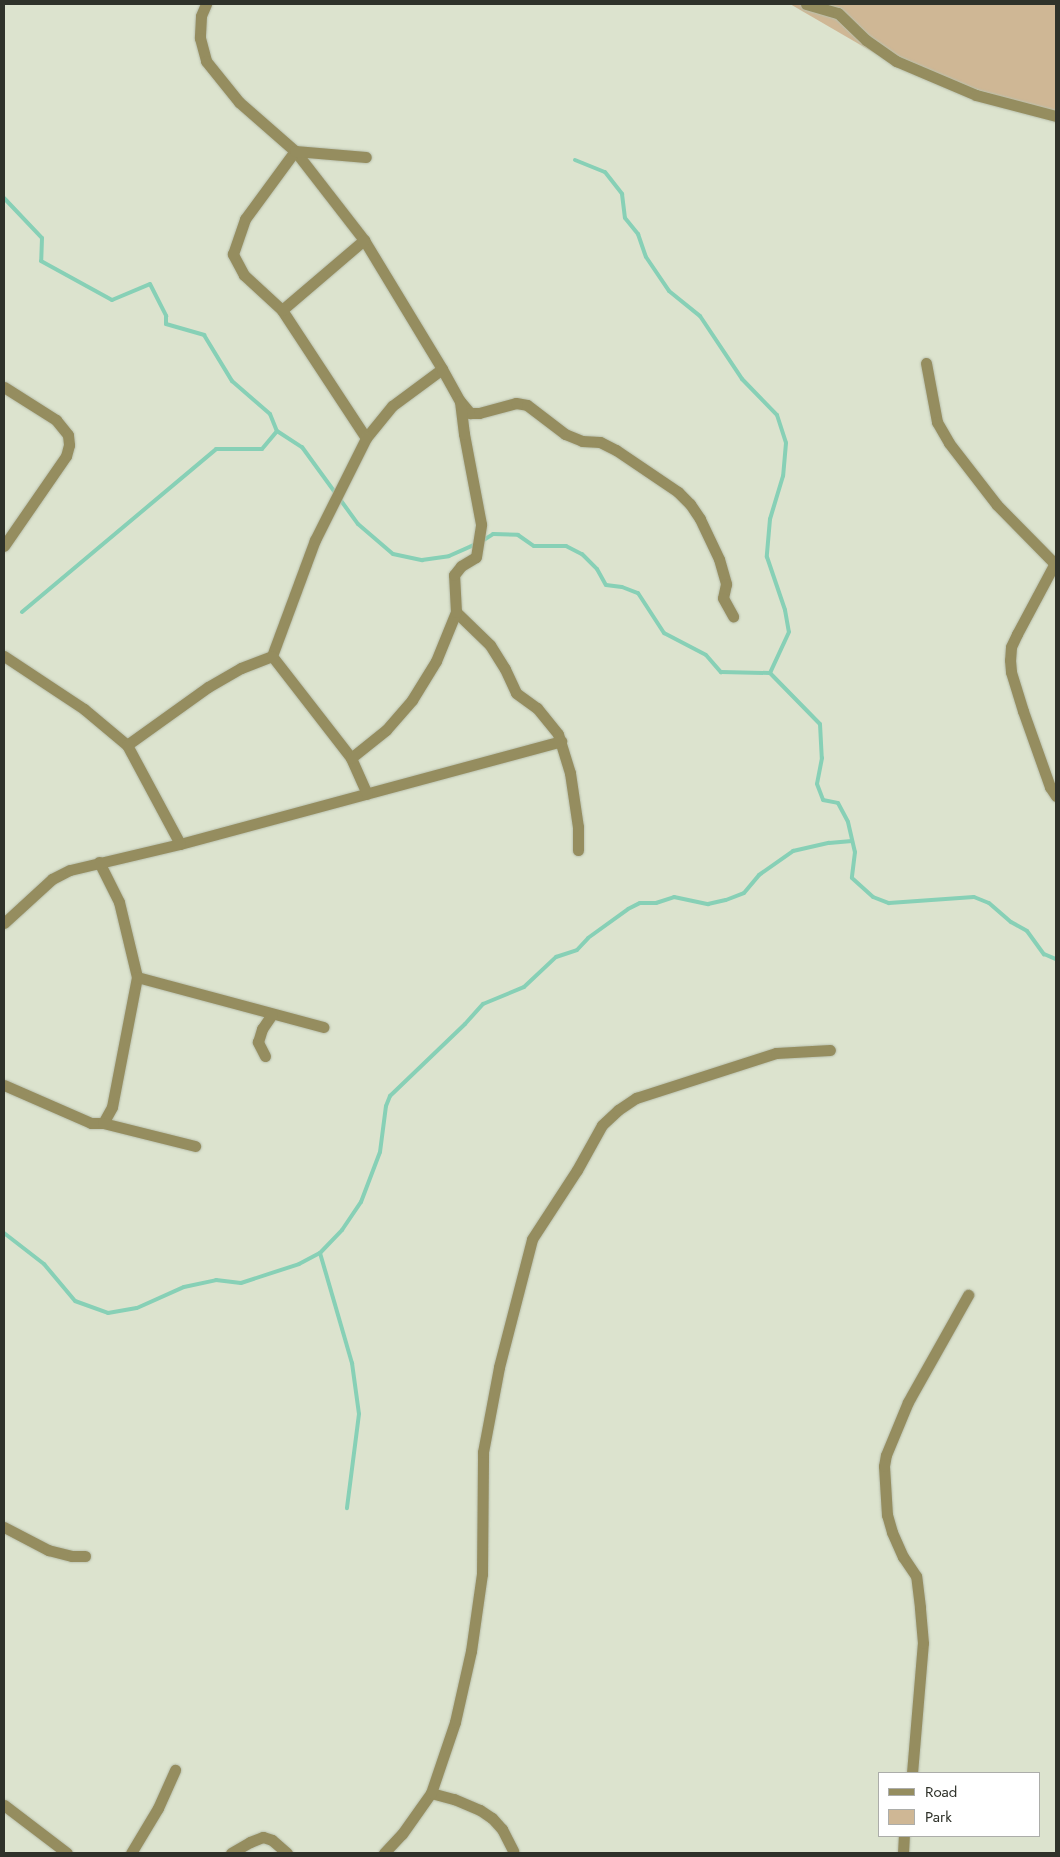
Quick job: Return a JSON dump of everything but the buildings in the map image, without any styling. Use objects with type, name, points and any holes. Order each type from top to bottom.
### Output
[{"type":"street","points":[[206,4],[201,16],[200,38],[206,61],[239,102],[295,151],[364,240],[467,410],[476,414],[516,403],[527,404],[565,434],[582,441],[600,442],[608,446],[678,492],[690,504],[700,520],[719,559],[726,584],[723,598],[733,616]]},
{"type":"street","points":[[806,4],[838,13],[877,49],[905,65],[976,95],[1056,116]]},
{"type":"street","points":[[295,151],[366,157]]},
{"type":"street","points":[[295,151],[245,219],[233,254],[244,275],[282,310],[366,438]]},
{"type":"street","points":[[282,310],[364,240]]},
{"type":"street","points":[[926,362],[937,422],[949,443],[997,505],[1055,563],[1017,634],[1011,648],[1010,660],[1011,672],[1023,711],[1050,787],[1056,796]]},
{"type":"street","points":[[126,745],[208,687],[241,668],[272,656],[315,540],[366,438],[392,406],[442,368]]},
{"type":"street","points":[[4,387],[56,420],[68,435],[69,445],[66,456],[4,546]]},
{"type":"street","points":[[350,758],[386,730],[412,700],[436,661],[456,612],[454,575],[461,566],[476,557],[481,524],[464,434],[460,401]]},
{"type":"street","points":[[456,612],[490,646],[506,669],[516,693],[537,708],[552,724],[560,741],[570,773],[578,826],[578,850]]},
{"type":"street","points":[[4,656],[84,709],[126,745],[180,844]]},
{"type":"street","points":[[272,656],[350,758],[367,794]]},
{"type":"street","points":[[4,923],[52,879],[70,870],[180,844],[560,741]]},
{"type":"street","points":[[99,862],[119,902],[137,977],[112,1106],[103,1123]]},
{"type":"street","points":[[137,977],[323,1026]]},
{"type":"street","points":[[265,1056],[258,1042],[262,1029],[272,1014]]},
{"type":"street","points":[[384,1853],[402,1834],[430,1793],[455,1722],[471,1651],[482,1574],[483,1452],[499,1367],[532,1239],[577,1170],[602,1125],[630,1102],[666,1088],[776,1053],[830,1050]]},
{"type":"street","points":[[4,1085],[92,1123],[103,1123],[195,1146]]},
{"type":"street","points":[[912,1772],[923,1643],[920,1607],[916,1576],[904,1557],[887,1516],[884,1466],[886,1455],[908,1402],[968,1294]]},
{"type":"street","points":[[4,1527],[48,1550],[72,1556],[85,1556]]},
{"type":"street","points":[[131,1853],[158,1808],[175,1770]]},
{"type":"street","points":[[430,1793],[454,1798],[492,1818],[502,1829],[513,1851]]},
{"type":"street","points":[[4,1805],[67,1853]]},
{"type":"street","points":[[231,1853],[263,1837],[272,1840],[287,1853]]},
{"type":"street","points":[[903,1853],[904,1837]]},
{"type":"green space","points":[[790,4],[1056,4],[1056,113],[895,65]]},
{"type":"waterway","points":[[575,160],[605,172],[622,194],[625,218],[638,234],[646,257],[669,291],[700,316],[742,379],[777,415],[786,443],[783,476],[770,519],[767,557],[785,610],[789,632],[770,673],[820,724],[822,758],[817,784],[823,800],[838,803],[848,822],[855,852],[852,878],[873,897],[889,903],[974,897],[989,903],[1011,922],[1027,931],[1044,954],[1056,959]]},
{"type":"waterway","points":[[4,198],[42,238],[41,261],[112,300],[150,284],[166,316],[166,324],[204,335],[232,381],[270,414],[277,431],[302,447],[358,524],[393,554],[422,560],[449,556],[476,544]]},
{"type":"waterway","points":[[22,612],[216,449],[262,449],[277,431]]},
{"type":"waterway","points":[[482,541],[493,534],[518,535],[534,546],[566,546],[582,554],[597,569],[606,585],[622,587],[638,593],[664,633],[706,655],[721,672],[770,673]]},
{"type":"waterway","points":[[4,1233],[44,1264],[75,1301],[108,1313],[137,1308],[184,1287],[216,1280],[241,1283],[299,1264],[320,1253],[342,1230],[361,1202],[380,1152],[386,1106],[390,1096],[465,1024],[483,1004],[524,987],[556,957],[577,950],[588,938],[628,909],[640,903],[656,903],[674,897],[708,904],[726,900],[744,893],[759,875],[793,851],[829,843],[852,841]]},
{"type":"waterway","points":[[320,1253],[352,1363],[359,1414],[347,1508]]}]
